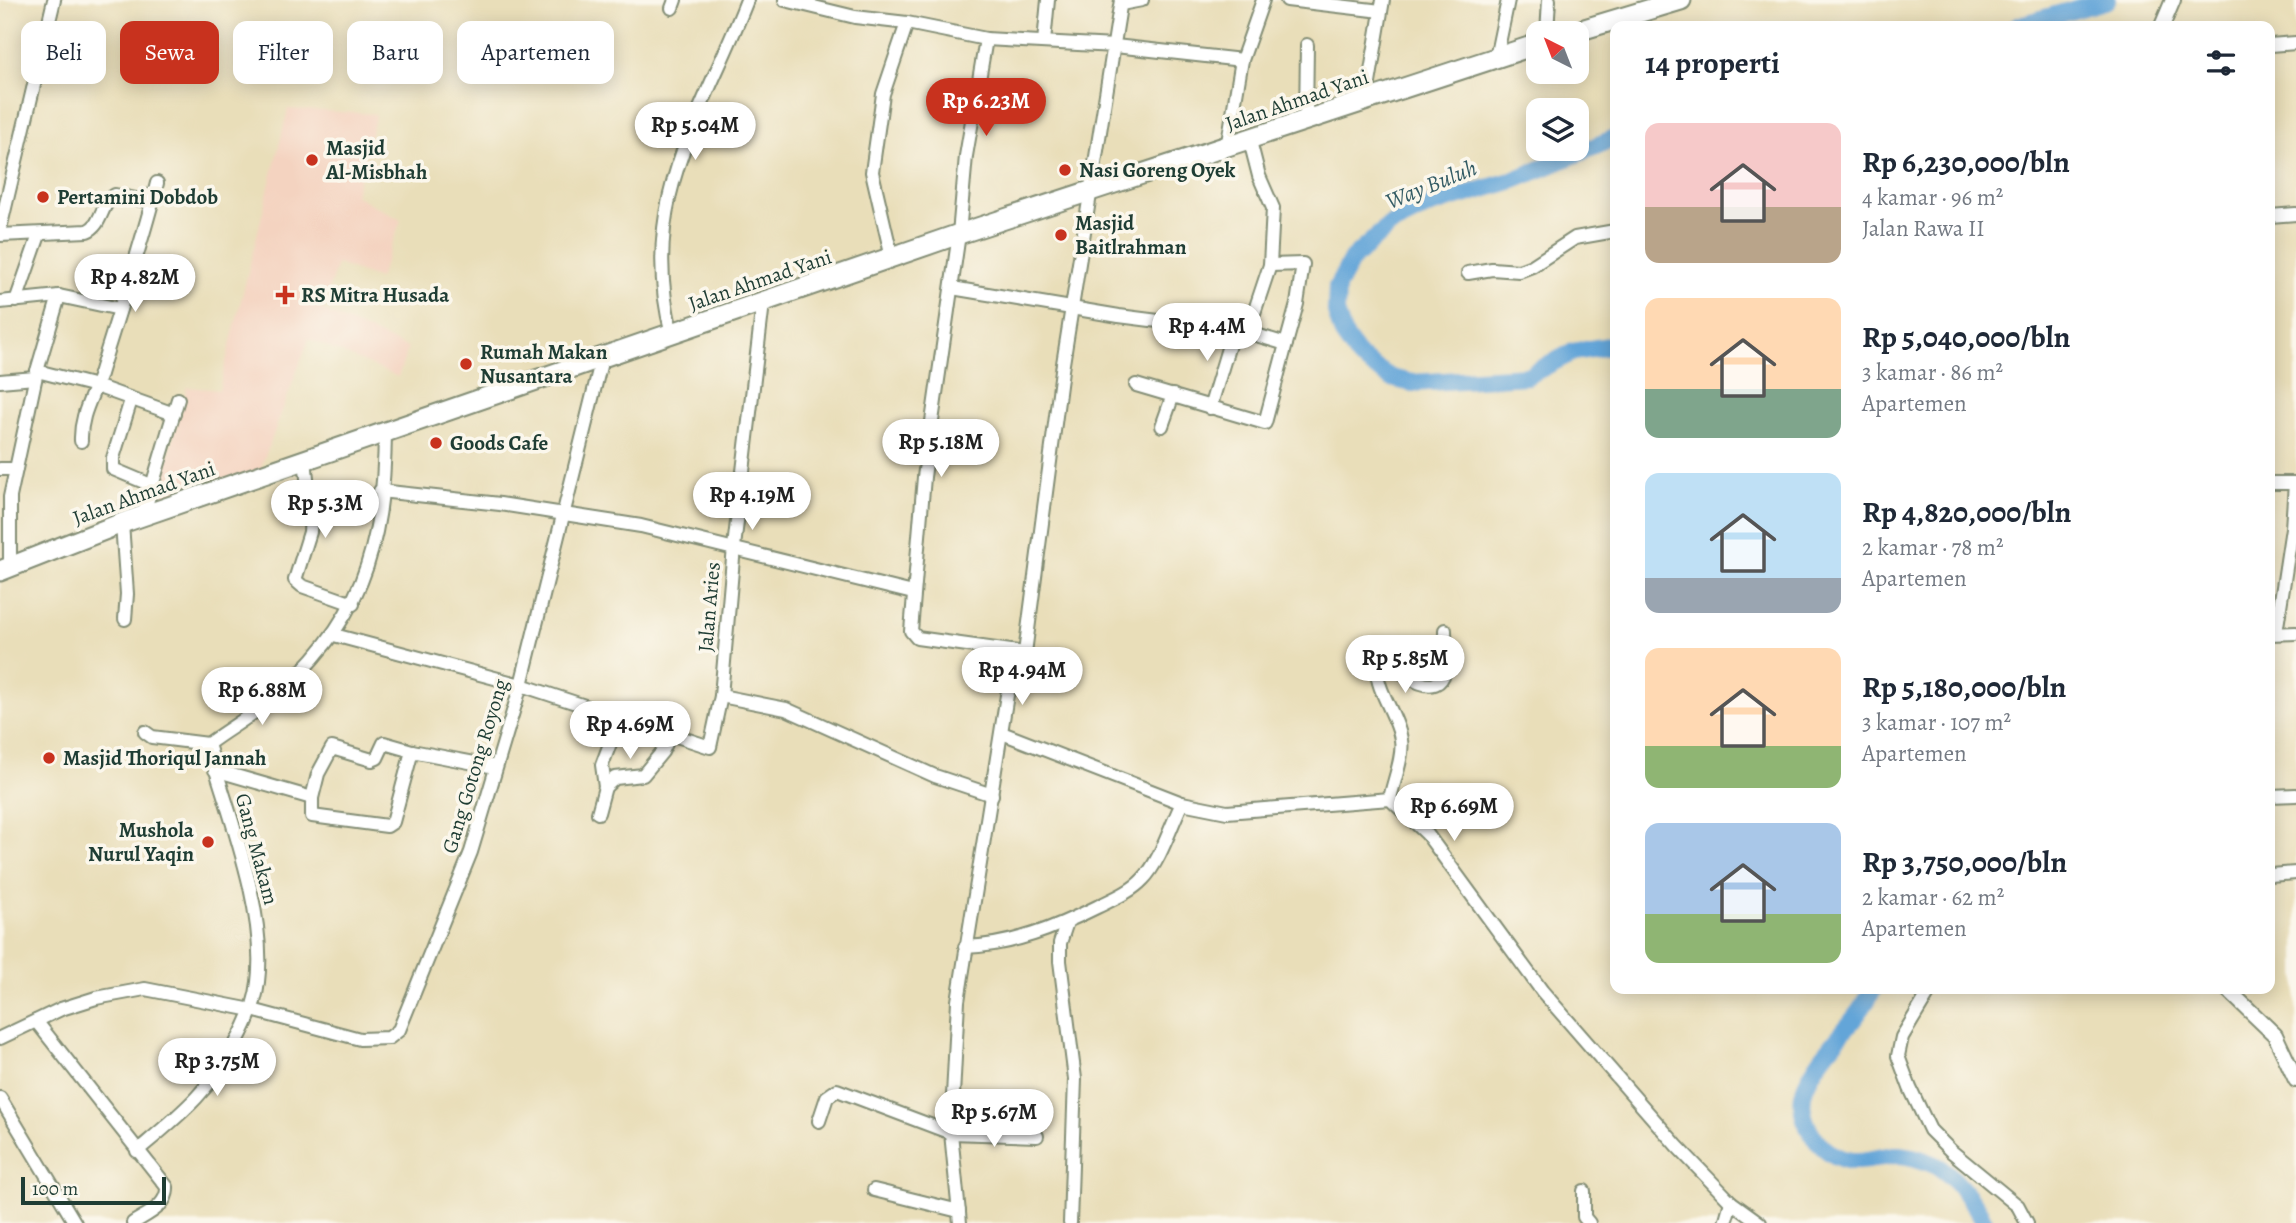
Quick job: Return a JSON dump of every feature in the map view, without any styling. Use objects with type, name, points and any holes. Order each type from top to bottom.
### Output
[{"type":"highway","points":[[1611,21],[1681,0]]},
{"type":"highway","points":[[1589,28],[1610,21]]},
{"type":"highway","name":"Jalan Ahmad Yani","points":[[5,569],[122,523],[959,234],[1250,141],[1526,48]]},
{"type":"street","points":[[0,229],[54,0]]},
{"type":"street","points":[[672,334],[662,295],[662,251],[674,175],[685,138],[747,0]]},
{"type":"street","points":[[785,0],[855,17],[907,23],[986,39],[1115,46],[1242,60]]},
{"type":"street","points":[[1044,42],[1048,0]]},
{"type":"street","points":[[874,1190],[960,1217],[951,1133],[954,1052],[965,947],[977,894],[1007,695],[1025,653],[1088,193],[1121,2],[1142,0]]},
{"type":"street","points":[[1227,148],[1242,60],[1263,0]]},
{"type":"street","points":[[1287,0],[1382,6],[1366,101]]},
{"type":"street","points":[[1496,58],[1508,0]]},
{"type":"street","points":[[1548,21],[1549,0]]},
{"type":"street","points":[[2164,21],[2174,0]]},
{"type":"street","points":[[892,258],[872,172],[883,94],[907,23]]},
{"type":"street","points":[[986,39],[966,156],[959,234],[925,477],[911,631],[917,638],[1025,653]]},
{"type":"street","points":[[2275,45],[2296,43]]},
{"type":"street","points":[[1306,121],[1307,45]]},
{"type":"street","points":[[1248,331],[1270,265],[1273,208],[1259,176],[1250,141]]},
{"type":"street","points":[[81,441],[82,416],[96,386],[139,256],[157,183]]},
{"type":"street","points":[[0,236],[93,229],[110,198],[115,195],[152,202]]},
{"type":"street","points":[[2275,216],[2296,214]]},
{"type":"street","points":[[1468,273],[1492,269],[1519,271],[1532,266],[1575,238],[1610,231]]},
{"type":"street","points":[[16,301],[38,235]]},
{"type":"street","points":[[1136,385],[1265,423],[1297,304],[1303,264],[1270,265]]},
{"type":"street","points":[[952,288],[1021,302],[1073,306],[1129,318],[1234,328],[1286,344]]},
{"type":"street","points":[[0,302],[59,296],[120,309]]},
{"type":"street","points":[[5,569],[10,496],[36,374],[59,296]]},
{"type":"street","name":"Jalan Aries","points":[[671,733],[710,747],[721,696],[734,547],[763,303]]},
{"type":"street","points":[[1210,408],[1234,328]]},
{"type":"street","name":"Gang Gotong Royong","points":[[0,1038],[96,998],[145,989],[252,1010],[360,1039],[388,1038],[399,1030],[471,852],[521,685],[602,358]]},
{"type":"street","points":[[0,381],[36,374],[96,386],[174,414]]},
{"type":"street","points":[[1162,426],[1173,395]]},
{"type":"street","points":[[144,516],[178,399]]},
{"type":"street","points":[[131,400],[113,458],[113,469],[151,485]]},
{"type":"street","points":[[145,733],[152,737],[208,744],[268,703],[334,635],[353,604],[370,561],[385,432]]},
{"type":"street","points":[[305,460],[312,514],[310,532],[295,580],[302,586],[353,604]]},
{"type":"street","points":[[0,469],[16,469]]},
{"type":"street","points":[[2275,483],[2295,483],[2292,528],[2275,623]]},
{"type":"street","points":[[380,491],[563,513],[734,547],[913,593]]},
{"type":"street","points":[[122,523],[125,619]]},
{"type":"street","points":[[1390,799],[1402,742],[1389,702],[1377,677],[1377,668],[1387,661],[1415,681],[1427,685],[1436,682],[1445,671],[1445,630]]},
{"type":"street","points":[[2275,634],[2296,633]]},
{"type":"street","points":[[334,635],[521,685],[671,733],[662,752],[643,775],[615,778],[606,787]]},
{"type":"street","points":[[721,696],[786,709],[935,776],[992,794]]},
{"type":"street","points":[[598,813],[606,787],[602,765],[620,716]]},
{"type":"street","points":[[1002,733],[1182,803],[1227,812],[1390,799],[1427,834],[1542,991],[1731,1202],[1760,1223]]},
{"type":"street","points":[[412,751],[391,825],[312,816],[312,798],[318,774],[332,748],[372,760],[377,758],[384,743],[495,768]]},
{"type":"street","name":"Gang Makam","points":[[137,1151],[198,1096],[240,1037],[252,1010],[260,959],[254,908],[208,744]]},
{"type":"street","points":[[215,770],[312,798]]},
{"type":"street","points":[[2275,796],[2296,795]]},
{"type":"street","points":[[965,947],[992,946],[1067,922],[1144,879],[1156,860],[1182,803]]},
{"type":"street","points":[[2275,875],[2296,873]]},
{"type":"street","points":[[1067,922],[1062,933],[1060,961],[1074,1063],[1070,1223]]},
{"type":"street","points":[[1928,994],[1902,1037],[1898,1055],[1910,1088],[1930,1129],[1951,1151],[2018,1206],[2027,1223]]},
{"type":"street","points":[[2232,994],[2274,1035],[2296,1080]]},
{"type":"street","points":[[36,1021],[167,1187],[167,1195],[162,1204],[133,1223]]},
{"type":"street","points":[[819,1121],[827,1097],[837,1090],[951,1133],[1037,1136]]},
{"type":"street","points":[[0,1098],[75,1223]]},
{"type":"street","points":[[1584,1191],[1584,1217],[1589,1223]]},
{"type":"street","points":[[1725,1223],[1731,1202]]},
{"type":"shaded area","name":"RS Mitra Husada","points":[[288,109],[376,114],[355,195],[401,220],[379,279],[337,264],[322,310],[408,348],[398,377],[309,339],[260,470],[156,504],[187,387],[219,390]]},
{"type":"waterway","name":"Way Buluh","points":[[2035,21],[2107,0]]},
{"type":"waterway","name":"Way Buluh","points":[[1610,140],[1514,180],[1431,205],[1390,225],[1352,259],[1337,287],[1336,312],[1343,334],[1359,357],[1391,378],[1412,383],[1527,376],[1573,352],[1610,346]]},
{"type":"waterway","name":"Way Buluh","points":[[1870,994],[1858,1014],[1821,1060],[1806,1085],[1803,1110],[1812,1134],[1820,1144],[1841,1158],[1858,1161],[1901,1155],[1937,1166],[1964,1192],[1985,1223]]},
{"type":"place","name":"Masjid Al-Misbhah","points":[[312,160]]},
{"type":"place","name":"Nasi Goreng Oyek","points":[[1065,170]]},
{"type":"place","name":"Pertamini Dobdob","points":[[43,197]]},
{"type":"place","name":"Masjid Baitlrahman","points":[[1061,235]]},
{"type":"place","name":"RS Mitra Husada","points":[[285,295]]},
{"type":"place","name":"Rumah Makan Nusantara","points":[[466,364]]},
{"type":"place","name":"Goods Cafe","points":[[436,443]]},
{"type":"place","name":"Masjid Thoriqul Jannah","points":[[49,758]]},
{"type":"place","name":"Mushola Nurul Yaqin","points":[[208,842]]}]
